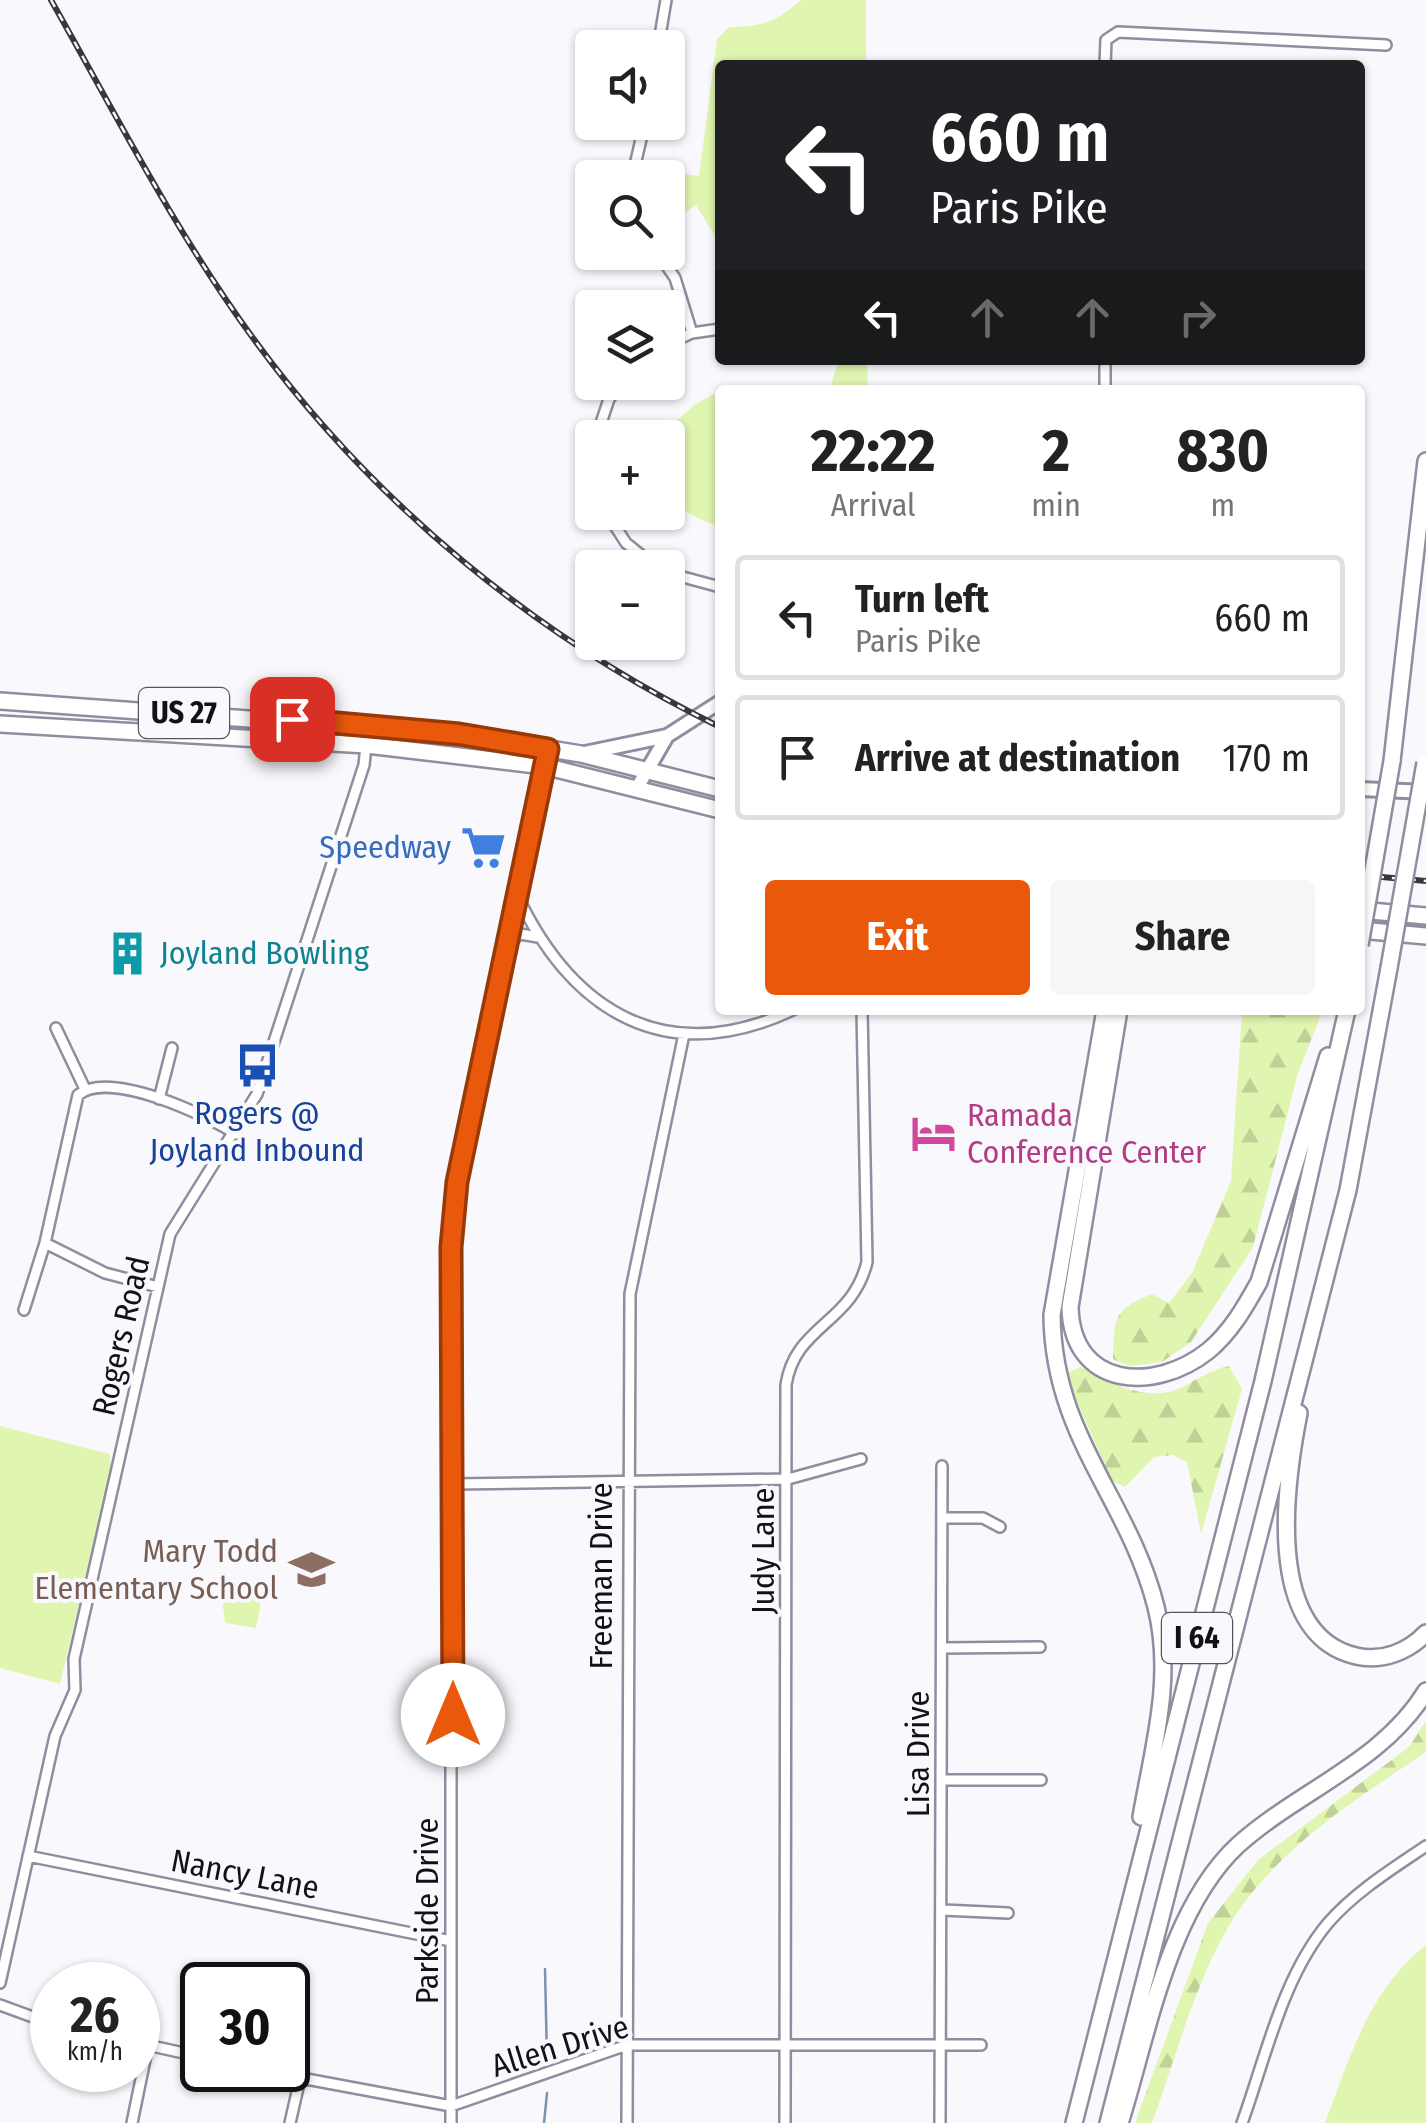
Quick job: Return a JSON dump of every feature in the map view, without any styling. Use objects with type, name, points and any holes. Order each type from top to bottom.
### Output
[{"type":"highway","points":[[1365,916],[1392,761],[1426,461]]},
{"type":"highway","name":"US 27","points":[[0,701],[368,726],[546,757],[636,788],[715,809]]},
{"type":"highway","name":"US 27","points":[[0,724],[546,757],[581,754],[715,788]]},
{"type":"highway","name":"I 64","points":[[1108,2123],[1256,1534],[1348,1190],[1426,760]]},
{"type":"highway","points":[[1365,910],[1426,916]]},
{"type":"highway","points":[[1365,930],[1426,936]]},
{"type":"highway","points":[[1104,1015],[1052,1316],[1052,1341],[1060,1393],[1147,1580],[1162,1636],[1162,1710],[1119,1940]]},
{"type":"highway","points":[[1118,1015],[1072,1280],[1070,1322],[1093,1362],[1118,1376],[1133,1378],[1165,1374],[1191,1362],[1212,1347],[1244,1308],[1259,1282],[1344,1015]]},
{"type":"highway","name":"I 64","points":[[1074,2123],[1263,1381],[1345,1015]]},
{"type":"highway","points":[[1310,1343],[1286,1487],[1288,1556],[1303,1608],[1331,1645],[1364,1658],[1396,1654],[1426,1633]]},
{"type":"highway","points":[[1120,2123],[1179,1935],[1207,1880],[1258,1829],[1388,1736],[1426,1691]]},
{"type":"street","points":[[661,30],[666,0]]},
{"type":"street","points":[[1104,60],[1106,40],[1118,32],[1386,46]]},
{"type":"street","points":[[669,270],[692,333]]},
{"type":"street","points":[[685,336],[715,330]]},
{"type":"street","points":[[618,530],[636,550]]},
{"type":"street","points":[[685,577],[715,586]]},
{"type":"street","points":[[581,754],[666,736],[715,705]]},
{"type":"street","name":"Rogers Road","points":[[0,1983],[55,1736],[75,1690],[74,1659],[174,1224],[236,1134],[258,1094],[368,745],[368,726]]},
{"type":"street","points":[[642,769],[666,736]]},
{"type":"street","points":[[666,736],[663,756],[674,778]]},
{"type":"street","points":[[636,788],[647,742]]},
{"type":"street","name":"Parkside Drive","points":[[451,2123],[451,1247],[457,1182],[546,757]]},
{"type":"street","points":[[1365,789],[1426,792]]},
{"type":"street","points":[[516,894],[538,937],[571,981],[594,1000],[638,1022],[684,1034],[732,1031],[778,1015]]},
{"type":"street","points":[[506,945],[520,934],[538,937]]},
{"type":"street","name":"Judy Lane","points":[[785,2123],[789,1365],[812,1334],[846,1307],[862,1285],[868,1262],[862,1015]]},
{"type":"street","points":[[56,1028],[85,1090]]},
{"type":"street","name":"Freeman Drive","points":[[627,2123],[626,1482],[630,1294],[684,1034]]},
{"type":"street","points":[[159,1099],[172,1048]]},
{"type":"street","points":[[24,1310],[46,1243],[78,1094],[85,1090],[159,1099],[197,1110],[236,1134]]},
{"type":"street","points":[[46,1243],[105,1273],[158,1287]]},
{"type":"street","points":[[453,1484],[788,1479],[861,1459]]},
{"type":"street","name":"Lisa Drive","points":[[940,2123],[944,1910],[942,1466]]},
{"type":"street","points":[[943,1518],[983,1518],[1000,1526]]},
{"type":"street","points":[[943,1648],[1040,1647]]},
{"type":"street","points":[[942,1780],[1041,1780]]},
{"type":"street","points":[[1242,2123],[1291,1987],[1314,1942],[1348,1903],[1426,1846]]},
{"type":"street","name":"Nancy Lane","points":[[28,1856],[451,1941]]},
{"type":"street","points":[[944,1910],[1008,1913]]},
{"type":"street","points":[[0,2005],[30,2016]]},
{"type":"street","name":"Allen Drive","points":[[310,2082],[451,2106],[627,2045],[981,2045]]},
{"type":"street","points":[[132,2123],[136,2092]]},
{"type":"street","points":[[290,2123],[297,2092]]},
{"type":"green space","points":[[801,0],[866,0],[866,60],[715,60],[715,236],[696,205],[685,212],[685,174],[699,176],[717,39],[729,27],[776,18]]},
{"type":"green space","points":[[837,365],[867,365],[868,385],[831,385]]},
{"type":"green space","points":[[715,394],[715,525],[685,511],[685,420],[678,420],[694,405]]},
{"type":"green space","points":[[1242,1015],[1321,1015],[1298,1073],[1253,1247],[1191,1342],[1162,1362],[1129,1366],[1113,1359],[1118,1317],[1129,1305],[1152,1294],[1169,1303],[1192,1273],[1231,1181]]},
{"type":"green space","points":[[1229,1366],[1242,1389],[1201,1534],[1187,1462],[1173,1455],[1154,1457],[1125,1487],[1112,1481],[1065,1374],[1081,1367],[1116,1384],[1153,1393],[1178,1389]]},
{"type":"green space","points":[[0,1426],[110,1454],[111,1471],[60,1684],[0,1668]]},
{"type":"green space","points":[[233,1594],[262,1597],[256,1628],[225,1623],[222,1598]]},
{"type":"green space","points":[[1426,1721],[1426,1752],[1307,1837],[1256,1888],[1234,1918],[1198,1992],[1152,2123],[1135,2123],[1208,1923],[1258,1860],[1409,1747]]},
{"type":"green space","points":[[1426,1945],[1426,2123],[1325,2123],[1353,2050],[1376,2004],[1406,1963]]},
{"type":"waterway","points":[[545,1969],[547,2060]]},
{"type":"waterway","points":[[544,2123],[547,2093]]},
{"type":"railway","points":[[51,0],[198,257],[253,338],[351,456],[405,510],[523,608],[652,692],[715,724]]},
{"type":"railway","points":[[1365,875],[1426,881]]},
{"type":"place","name":"Speedway","points":[[484,847]]},
{"type":"place","name":"Joyland Bowling","points":[[127,953]]},
{"type":"place","name":"Rogers @ Joyland Inbound","points":[[257,1065]]},
{"type":"place","name":"Ramada Conference Center","points":[[934,1133]]},
{"type":"place","name":"Mary Todd Elementary School","points":[[311,1569]]},
{"type":"route","points":[[292,719],[459,734],[548,749],[457,1182],[451,1247],[453,1715]]}]
